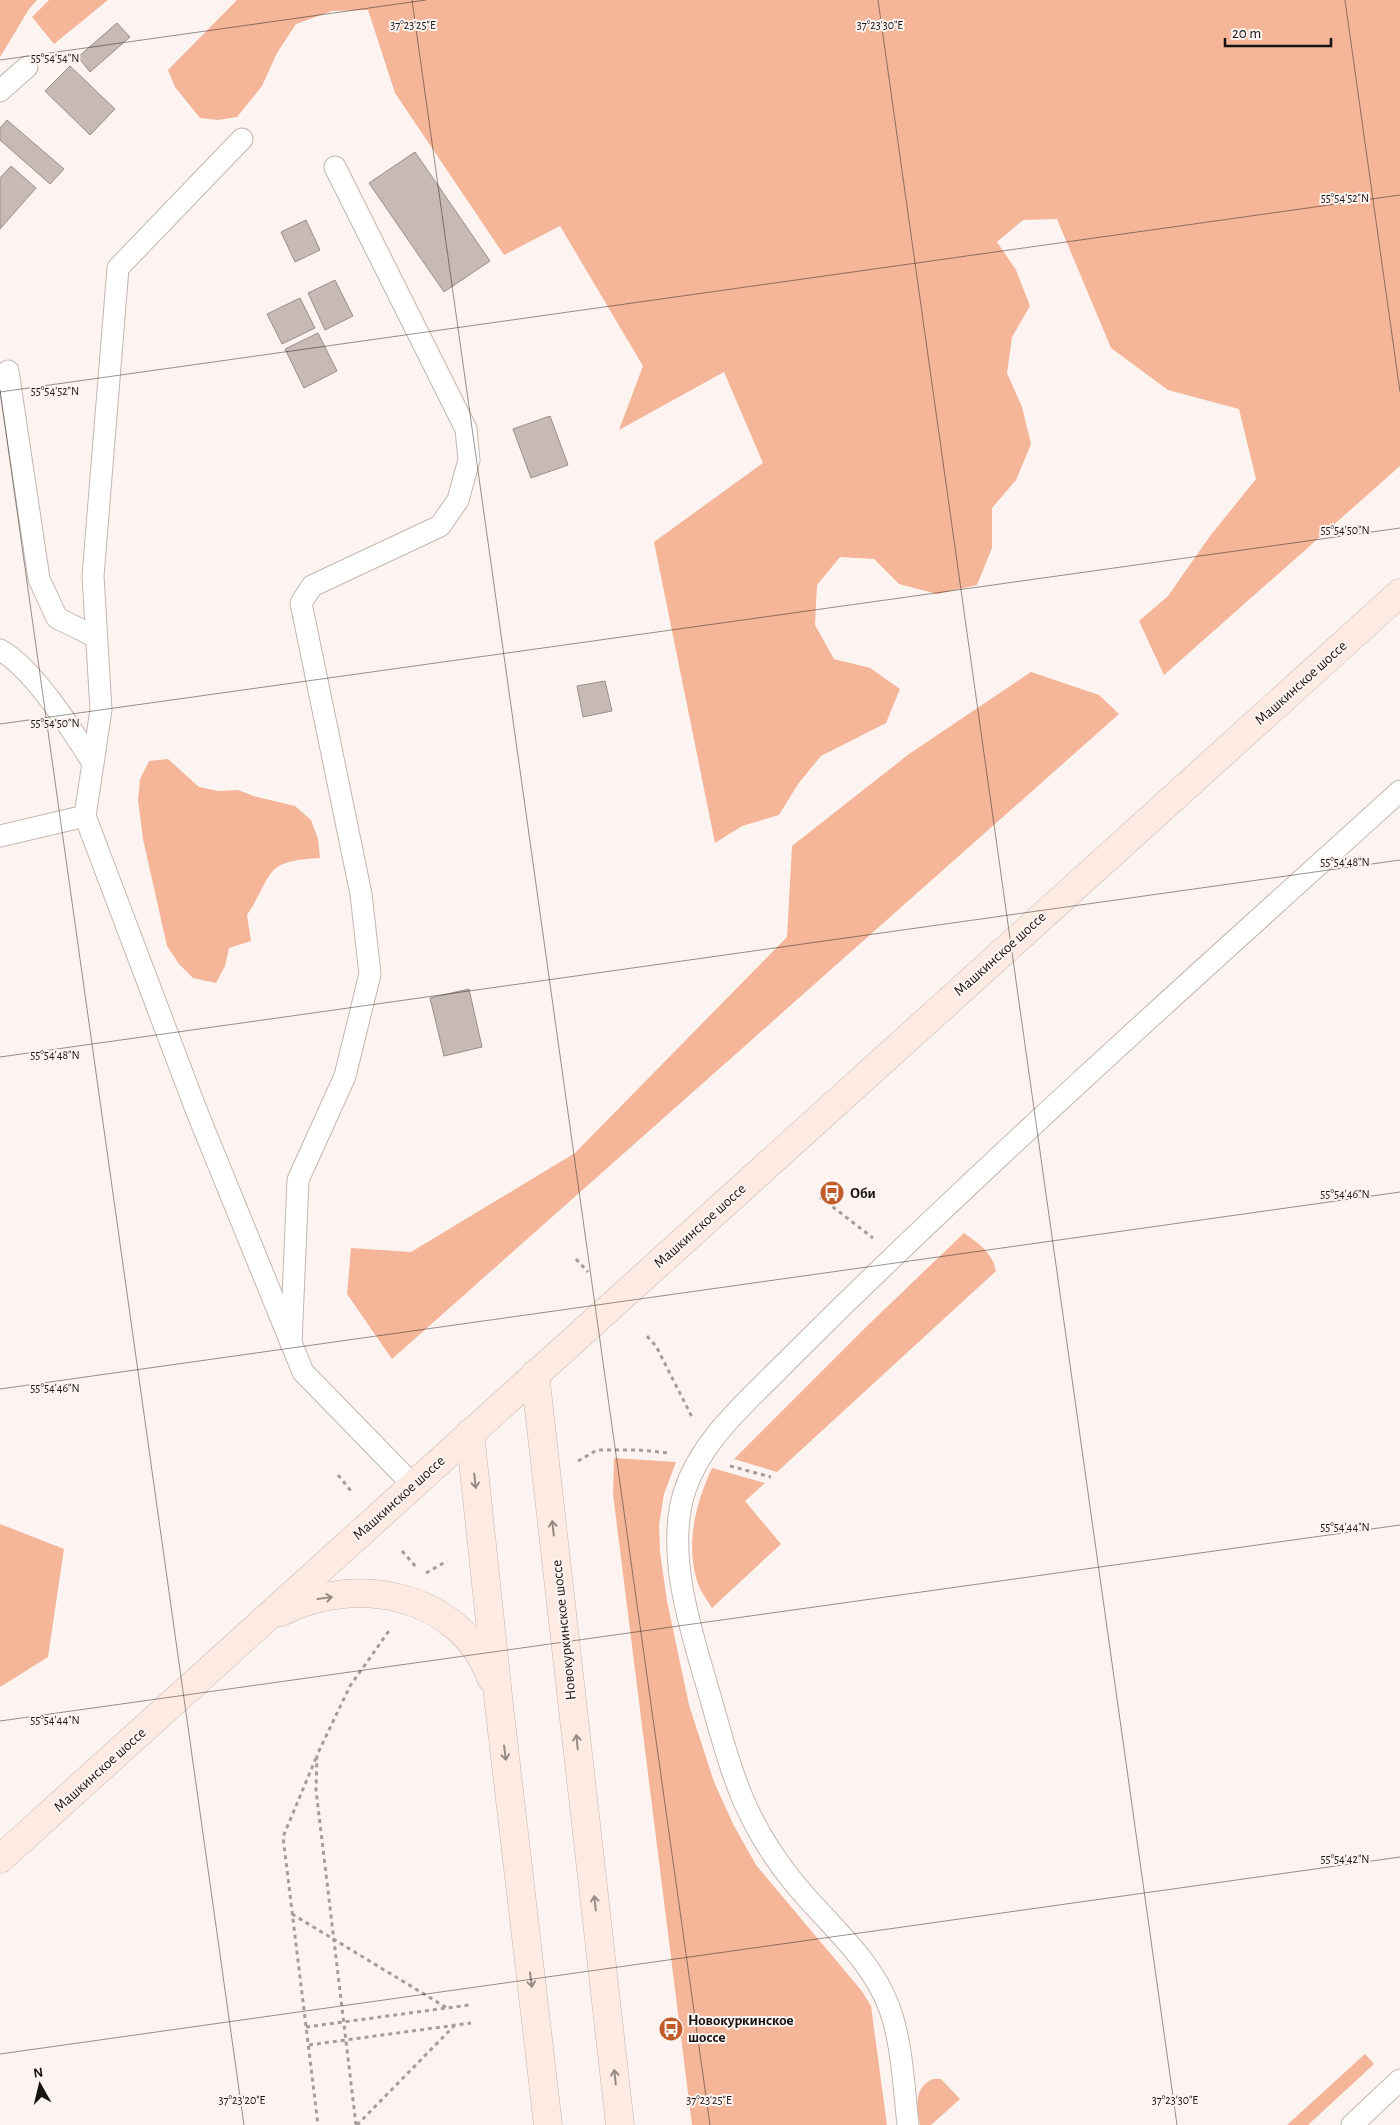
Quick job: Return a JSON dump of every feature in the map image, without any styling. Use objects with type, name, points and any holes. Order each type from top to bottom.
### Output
[{"type":"main road","name":"Машкинское шоссе","points":[[0,1859],[1400,593]]},
{"type":"main road","name":"Новокуркинское шоссе","points":[[535,1374],[620,2125]]},
{"type":"main road","points":[[470,1433],[499,1705],[548,2125]]},
{"type":"main road","points":[[264,1621],[302,1601],[357,1594],[384,1595],[408,1599],[447,1620],[466,1637],[483,1662],[499,1705]]},
{"type":"lane","points":[[0,91],[28,67]]},
{"type":"lane","points":[[242,140],[118,268],[93,576],[101,710],[85,816],[197,1112],[303,1372],[413,1485]]},
{"type":"lane","points":[[291,1344],[298,1180],[345,1076],[370,974],[361,894],[301,603],[312,586],[440,526],[458,500],[469,460],[466,429],[334,167]]},
{"type":"lane","points":[[8,371],[39,579],[57,618],[96,637]]},
{"type":"lane","points":[[0,650],[13,657],[61,714],[93,763]]},
{"type":"lane","points":[[908,2125],[901,2064],[890,2010],[873,1974],[792,1881],[768,1847],[744,1805],[729,1764],[686,1606],[677,1543],[683,1495],[699,1457],[733,1415],[894,1256],[1400,791]]},
{"type":"lane","points":[[0,836],[85,816]]},
{"type":"lane","points":[[1352,2125],[1400,2080]]},
{"type":"path","points":[[820,1197],[876,1241]]},
{"type":"path","points":[[576,1259],[588,1272]]},
{"type":"path","points":[[647,1336],[656,1346],[707,1447]]},
{"type":"path","points":[[578,1461],[597,1450],[639,1450],[671,1453]]},
{"type":"path","points":[[729,1465],[771,1477]]},
{"type":"path","points":[[338,1475],[351,1491]]},
{"type":"path","points":[[402,1551],[422,1575],[447,1561]]},
{"type":"path","points":[[318,2125],[283,1837],[317,1755],[350,1686],[382,1643]]},
{"type":"path","points":[[317,1755],[316,1790],[356,2125]]},
{"type":"path","points":[[292,1914],[448,2008]]},
{"type":"path","points":[[306,2027],[469,2005]]},
{"type":"path","points":[[309,2045],[471,2022]]},
{"type":"path","points":[[356,2125],[455,2025]]},
{"type":"shaded area","points":[[0,0],[37,0],[29,9],[0,57]]},
{"type":"shaded area","points":[[49,0],[108,0],[54,44],[32,17]]},
{"type":"shaded area","points":[[237,0],[1400,0],[1400,466],[1164,675],[1139,621],[1168,596],[1210,536],[1256,479],[1239,409],[1168,390],[1111,348],[1057,219],[1023,220],[997,242],[1016,270],[1030,306],[1012,337],[1007,373],[1022,407],[1031,444],[1016,480],[992,508],[992,548],[977,585],[937,594],[899,584],[874,559],[840,557],[817,585],[815,625],[834,659],[870,668],[900,689],[886,723],[821,756],[798,784],[779,815],[742,826],[715,843],[654,542],[763,463],[724,372],[619,430],[643,366],[560,226],[504,255],[395,93],[368,10],[332,11],[296,24],[277,53],[262,86],[237,117],[218,120],[200,118],[175,87],[168,70]]},
{"type":"shaded area","points":[[1031,672],[1099,695],[1119,714],[392,1359],[347,1294],[351,1248],[411,1252],[575,1153],[787,937],[792,846],[909,754]]},
{"type":"shaded area","points":[[168,759],[199,787],[218,791],[238,790],[257,797],[295,806],[311,820],[318,839],[320,858],[288,862],[279,866],[267,879],[247,915],[251,941],[229,948],[225,966],[216,983],[193,978],[179,964],[167,946],[143,839],[138,800],[140,779],[149,761]]},
{"type":"shaded area","points":[[964,1233],[988,1254],[996,1271],[777,1472],[734,1459],[864,1329]]},
{"type":"shaded area","points":[[614,1458],[676,1462],[664,1494],[659,1525],[660,1552],[667,1601],[689,1705],[714,1782],[733,1824],[756,1865],[861,1990],[871,2006],[887,2125],[692,2125],[613,1494]]},
{"type":"shaded area","points":[[712,1468],[765,1483],[745,1501],[781,1544],[712,1608],[698,1584],[692,1555],[692,1540],[701,1496]]},
{"type":"shaded area","points":[[0,1524],[64,1549],[48,1657],[0,1687]]},
{"type":"shaded area","points":[[1365,2054],[1374,2064],[1308,2125],[1287,2125]]},
{"type":"shaded area","points":[[933,2079],[941,2079],[960,2099],[931,2125],[920,2125],[918,2111],[919,2093],[922,2087]]},
{"type":"building","points":[[117,23],[130,37],[90,72],[78,57]]},
{"type":"building","points":[[70,66],[115,109],[90,135],[45,91]]},
{"type":"building","points":[[7,120],[64,169],[50,184],[0,140],[0,128]]},
{"type":"building","points":[[415,152],[490,261],[444,292],[369,183]]},
{"type":"building","points":[[11,166],[36,188],[0,229],[0,178]]},
{"type":"building","points":[[306,220],[320,250],[295,262],[281,232]]},
{"type":"building","points":[[335,280],[353,316],[325,330],[308,293]]},
{"type":"building","points":[[300,298],[315,328],[282,344],[267,314]]},
{"type":"building","points":[[318,333],[337,371],[304,388],[285,349]]},
{"type":"building","points":[[550,416],[568,465],[531,478],[513,429]]},
{"type":"building","points":[[605,681],[612,711],[583,717],[577,686]]},
{"type":"building","points":[[469,989],[482,1047],[444,1056],[430,998]]},
{"type":"place","name":"Оби","points":[[832,1193]]},
{"type":"place","name":"Новокуркинское шоссе","points":[[671,2029]]}]
